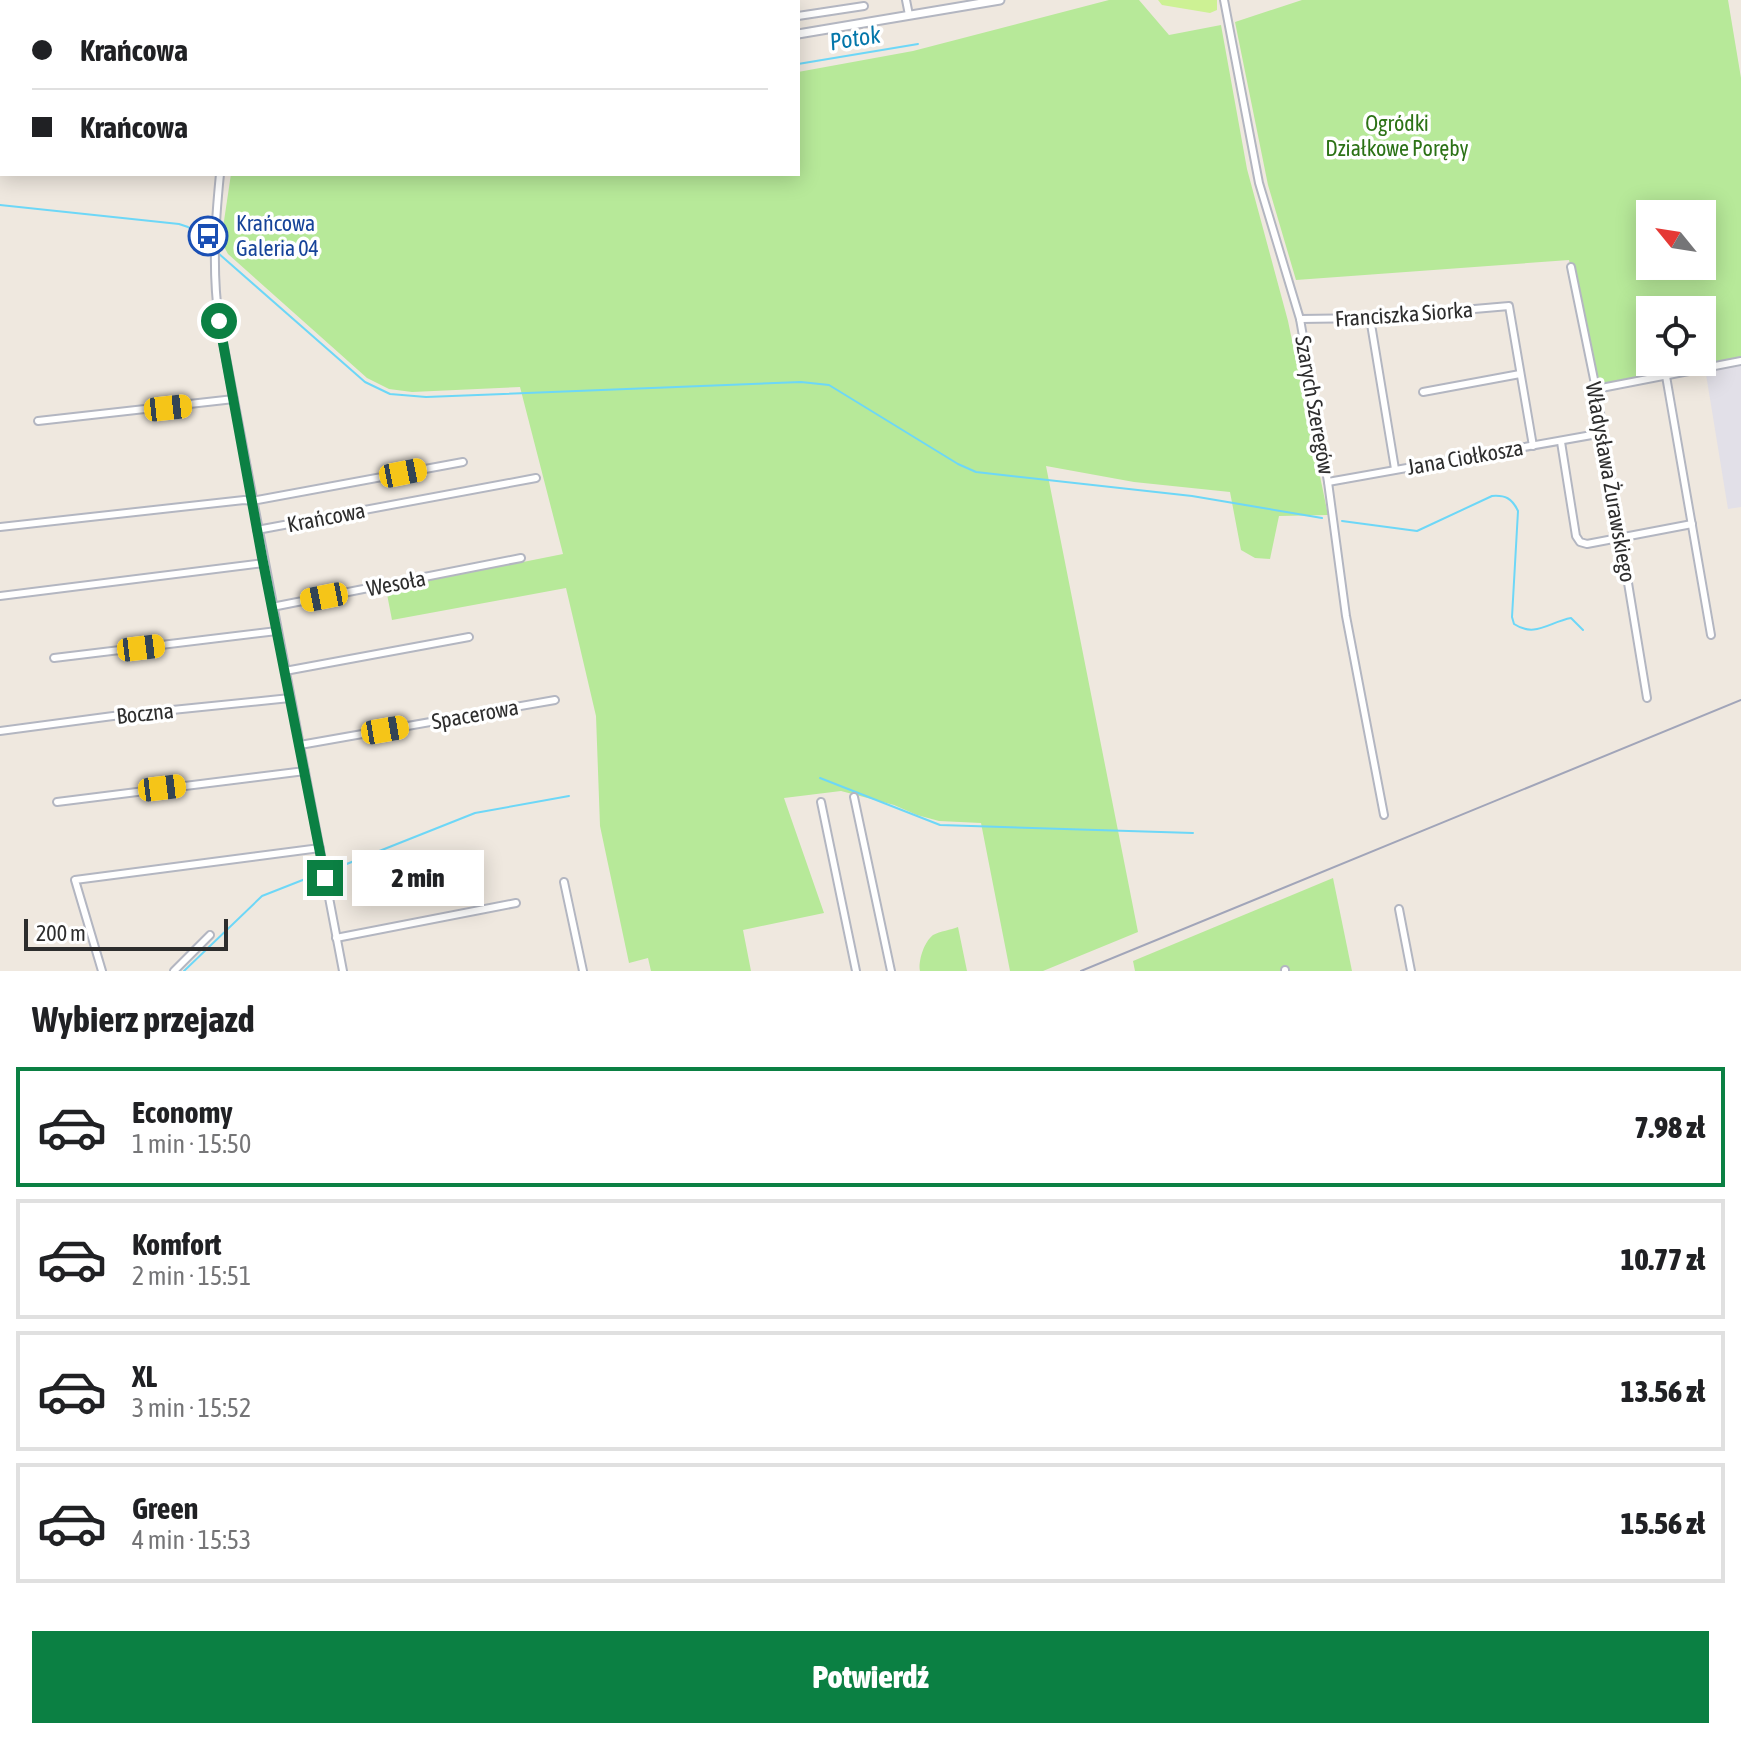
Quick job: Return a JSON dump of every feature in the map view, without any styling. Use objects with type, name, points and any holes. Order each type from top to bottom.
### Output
[{"type":"street","points":[[906,0],[909,15]]},
{"type":"street","points":[[800,34],[1000,0]]},
{"type":"street","name":"Szarych Szeregów","points":[[1224,0],[1259,183],[1300,319],[1328,482],[1346,616],[1384,815]]},
{"type":"street","points":[[800,16],[864,6]]},
{"type":"street","name":"Krańcowa","points":[[220,176],[214,230],[214,281],[257,530],[343,971]]},
{"type":"street","name":"Władysława Żurawskiego","points":[[1571,267],[1596,389],[1647,698]]},
{"type":"street","name":"Franciszka Siorka","points":[[1300,319],[1370,318],[1509,306],[1520,374]]},
{"type":"street","points":[[1370,318],[1395,469]]},
{"type":"street","points":[[1716,366],[1741,361]]},
{"type":"street","points":[[1423,392],[1520,374],[1533,446]]},
{"type":"street","points":[[1596,389],[1666,376],[1711,635]]},
{"type":"street","points":[[38,421],[234,399]]},
{"type":"street","name":"Jana Ciołkosza","points":[[1328,482],[1603,433]]},
{"type":"street","points":[[1561,442],[1576,536],[1580,542],[1587,544],[1620,539],[1692,524]]},
{"type":"street","points":[[0,527],[252,501],[463,462]]},
{"type":"street","name":"Krańcowa","points":[[257,530],[536,478]]},
{"type":"street","name":"Wesoła","points":[[272,607],[521,558]]},
{"type":"street","points":[[0,596],[264,563]]},
{"type":"street","points":[[54,658],[277,631]]},
{"type":"street","points":[[285,671],[469,637]]},
{"type":"street","name":"Boczna","points":[[0,731],[290,698]]},
{"type":"street","name":"Spacerowa","points":[[300,745],[555,700]]},
{"type":"street","points":[[57,802],[305,771]]},
{"type":"street","points":[[854,797],[891,971]]},
{"type":"street","points":[[821,802],[856,971]]},
{"type":"street","points":[[102,971],[75,880],[320,848]]},
{"type":"street","points":[[564,882],[583,971]]},
{"type":"street","points":[[336,938],[516,903]]},
{"type":"street","points":[[1399,909],[1411,971]]},
{"type":"street","points":[[174,971],[210,935]]},
{"type":"shaded area","points":[[1741,361],[1741,507],[1728,509],[1706,376],[1716,376],[1716,366]]},
{"type":"green space","points":[[1109,0],[1139,0],[1169,35],[1221,25],[1247,169],[1288,321],[1328,515],[1279,516],[1270,559],[1255,558],[1241,550],[1230,492],[1134,482],[1046,466],[1138,932],[1043,971],[1010,971],[981,823],[939,821],[841,791],[784,798],[824,913],[743,930],[751,971],[651,971],[648,958],[629,963],[600,826],[596,716],[566,588],[392,620],[386,589],[563,554],[520,387],[412,392],[389,389],[367,378],[228,254],[221,241],[231,176],[800,176],[800,72],[913,51]]},
{"type":"green space","points":[[1158,0],[1217,0],[1217,10],[1210,13],[1162,5]]},
{"type":"green space","name":"Ogródki Działkowe Poręby","points":[[1302,0],[1728,0],[1741,78],[1741,361],[1716,366],[1716,296],[1636,296],[1636,376],[1663,376],[1596,389],[1569,260],[1296,280],[1268,185],[1235,22]]},
{"type":"green space","points":[[1333,878],[1352,971],[1135,971],[1133,961]]},
{"type":"green space","points":[[958,927],[967,971],[920,971],[922,952],[930,938]]},
{"type":"waterway","name":"Potok","points":[[800,64],[918,44]]},
{"type":"waterway","points":[[0,205],[179,224],[207,242]]},
{"type":"waterway","points":[[218,253],[365,382],[390,394],[426,397],[801,382],[829,385],[976,472],[1192,496],[1322,518]]},
{"type":"waterway","points":[[1342,521],[1417,531],[1492,496],[1508,498],[1518,511],[1514,624],[1529,630],[1571,618],[1583,630]]},
{"type":"waterway","points":[[820,778],[940,825],[1193,833]]},
{"type":"waterway","points":[[329,871],[475,813],[569,796]]},
{"type":"waterway","points":[[184,971],[262,896],[318,874]]},
{"type":"railway","points":[[1081,971],[1741,700]]},
{"type":"place","name":"Krańcowa Galeria 04","points":[[208,236]]},
{"type":"route","points":[[219,321],[325,878]]}]
